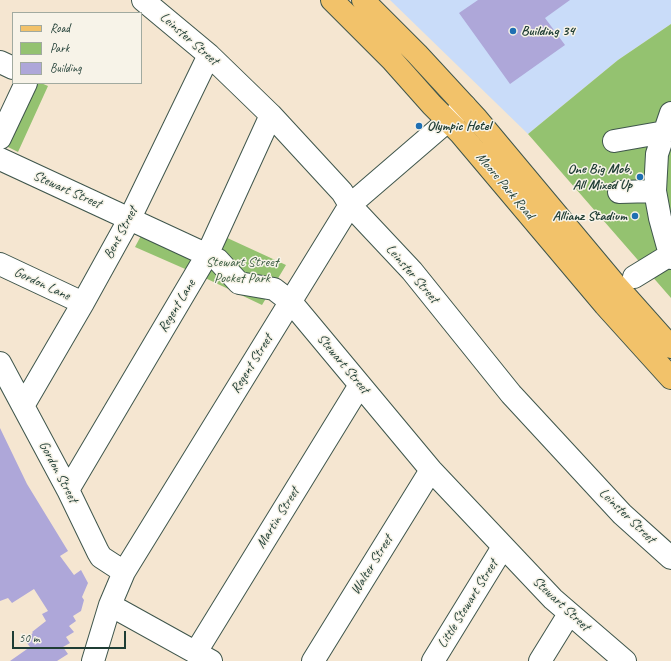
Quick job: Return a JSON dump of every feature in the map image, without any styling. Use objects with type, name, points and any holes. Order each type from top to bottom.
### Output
[{"type":"main road","name":"Moore Park Road","points":[[332,0],[392,60],[432,106],[465,139],[604,305],[671,378]]},
{"type":"main road","name":"Moore Park Road","points":[[363,0],[465,106],[506,152],[614,283],[671,347]]},
{"type":"street","name":"Leinster Street","points":[[143,0],[209,55],[272,115],[342,192],[350,205],[412,271],[511,394],[622,514],[671,558]]},
{"type":"street","name":"Bent Street","points":[[23,406],[130,218],[209,55]]},
{"type":"street","points":[[0,62],[12,68]]},
{"type":"street","points":[[0,138],[26,84]]},
{"type":"street","name":"Regent Street","points":[[93,661],[110,605],[124,572],[292,302],[350,205],[465,106]]},
{"type":"street","name":"Regent Lane","points":[[68,490],[207,255],[272,115]]},
{"type":"street","points":[[614,141],[668,122]]},
{"type":"street","points":[[634,277],[670,256],[655,191],[657,154],[668,122]]},
{"type":"street","name":"Stewart Street","points":[[0,159],[218,260],[240,283],[274,289],[292,302],[431,470],[553,600],[625,661]]},
{"type":"street","points":[[619,192],[655,191]]},
{"type":"street","name":"Gordon Lane","points":[[0,264],[83,303]]},
{"type":"street","name":"Gordon Street","points":[[0,363],[68,490],[98,552],[101,557],[124,572]]},
{"type":"street","name":"Martin Street","points":[[203,656],[360,385]]},
{"type":"street","name":"Walter Street","points":[[313,661],[431,470]]},
{"type":"street","name":"Little Stewart Street","points":[[433,661],[503,547]]},
{"type":"street","points":[[110,605],[203,656]]},
{"type":"street","points":[[540,661],[569,614]]},
{"type":"shaded area","points":[[390,0],[671,0],[671,24],[618,60],[528,134]]},
{"type":"green space","name":"Allianz Stadium","points":[[671,24],[671,298],[528,134],[618,60]]},
{"type":"green space","points":[[31,84],[43,84],[48,86],[18,152],[2,144]]},
{"type":"green space","points":[[144,230],[201,257],[192,272],[135,247]]},
{"type":"green space","name":"Stewart Street Pocket Park","points":[[223,236],[286,265],[262,305],[201,276]]},
{"type":"building","name":"Building 34","points":[[478,0],[570,0],[545,18],[565,45],[510,84],[459,13]]},
{"type":"building","points":[[0,428],[27,484],[68,551],[60,556],[74,575],[81,570],[88,583],[82,597],[84,600],[81,611],[73,616],[76,621],[69,626],[74,632],[66,637],[70,643],[63,647],[68,654],[57,661],[10,661],[30,647],[24,639],[46,621],[42,614],[48,611],[34,589],[12,603],[8,598],[0,601]]},
{"type":"place","name":"Building 34","points":[[513,31]]},
{"type":"place","name":"Olympic Hotel","points":[[419,126]]},
{"type":"place","name":"One Big Mob, All Mixed Up","points":[[640,177]]},
{"type":"place","name":"Allianz Stadium","points":[[635,216]]}]
